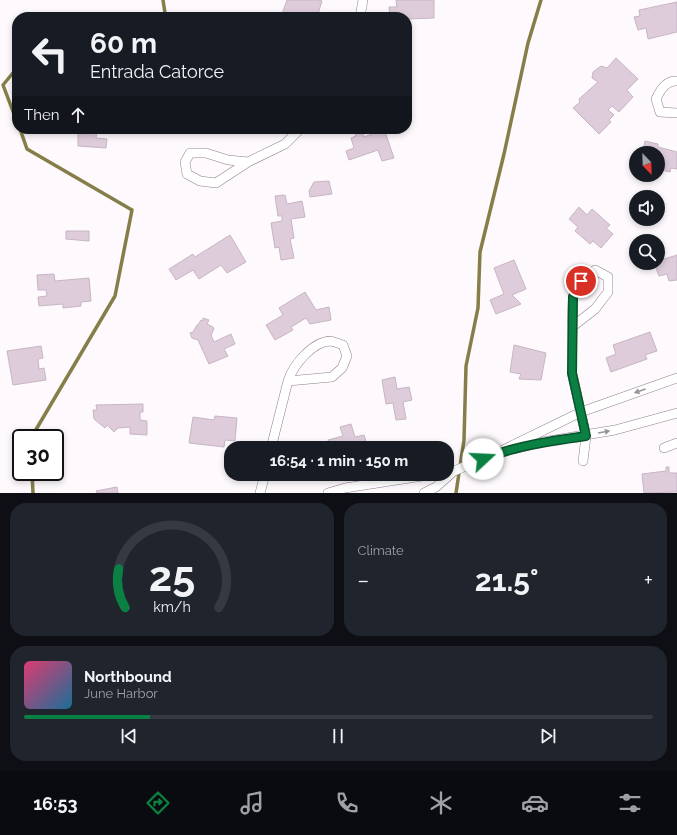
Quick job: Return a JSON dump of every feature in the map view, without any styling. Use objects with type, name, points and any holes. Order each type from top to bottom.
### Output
[{"type":"street","points":[[361,12],[363,0]]},
{"type":"street","points":[[677,81],[673,81],[662,87],[656,99],[660,112],[677,113]]},
{"type":"street","points":[[248,162],[228,160],[206,152],[190,153],[185,162],[187,174],[200,181],[216,183],[248,162],[285,144],[295,134]]},
{"type":"street","points":[[572,327],[595,309],[608,292],[608,277],[595,270],[581,281],[573,297],[572,327],[572,373],[586,436],[583,461]]},
{"type":"street","points":[[273,441],[288,381],[301,358],[313,347],[331,341],[343,346],[347,356],[342,368],[332,376],[288,381]]},
{"type":"street","points":[[454,470],[497,453],[581,412],[677,378]]},
{"type":"street","points":[[497,453],[543,442],[615,430],[677,413]]},
{"type":"street","points":[[664,448],[677,443]]},
{"type":"street","points":[[260,493],[263,481]]},
{"type":"street","points":[[328,493],[344,488],[390,481]]},
{"type":"street","points":[[424,493],[436,487],[442,481]]},
{"type":"building","points":[[287,0],[322,1],[319,12],[283,12]]},
{"type":"building","points":[[396,0],[434,0],[434,18],[412,19],[412,12],[390,12],[389,7],[397,7]]},
{"type":"building","points":[[677,2],[677,32],[648,39],[646,28],[638,30],[634,17],[640,16],[639,10]]},
{"type":"building","points":[[616,58],[638,79],[627,90],[633,97],[619,112],[612,106],[608,110],[614,115],[609,120],[611,122],[599,134],[573,108],[580,102],[579,99],[598,82],[592,78],[593,72],[601,66],[607,68]]},
{"type":"building","points":[[78,134],[96,134],[96,138],[107,139],[106,148],[78,146]]},
{"type":"building","points":[[355,134],[363,134],[364,137],[372,134],[386,134],[394,158],[382,161],[378,150],[349,160],[346,151],[354,148],[351,138],[356,136]]},
{"type":"building","points":[[645,141],[658,144],[658,146],[644,146]]},
{"type":"building","points":[[665,149],[677,152],[677,169],[671,168],[670,172],[665,171]]},
{"type":"building","points":[[329,181],[332,194],[310,197],[309,191],[314,182]]},
{"type":"building","points":[[285,195],[287,204],[302,201],[305,217],[291,219],[294,238],[290,239],[294,258],[281,260],[279,247],[275,248],[271,223],[282,221],[282,216],[278,216],[275,196]]},
{"type":"building","points":[[579,207],[587,215],[592,209],[610,225],[606,228],[613,234],[601,248],[593,241],[590,244],[575,231],[578,227],[569,219]]},
{"type":"building","points":[[66,231],[89,231],[89,241],[66,239]]},
{"type":"building","points":[[230,235],[246,262],[227,273],[221,265],[199,279],[193,270],[176,280],[169,269],[193,254],[195,257]]},
{"type":"building","points":[[677,255],[677,280],[669,281],[667,274],[659,276],[657,270],[665,270],[665,259]]},
{"type":"building","points":[[514,260],[526,289],[512,295],[521,304],[496,314],[490,300],[504,294],[494,268]]},
{"type":"building","points":[[54,274],[55,281],[89,278],[91,301],[81,302],[81,306],[63,308],[63,304],[39,306],[38,297],[47,296],[46,290],[38,290],[37,275]]},
{"type":"building","points":[[305,292],[316,310],[329,307],[331,320],[310,324],[306,318],[291,327],[293,330],[275,340],[266,325],[283,315],[279,308]]},
{"type":"building","points":[[203,318],[209,320],[207,324],[214,329],[211,335],[214,342],[231,334],[235,344],[224,349],[228,356],[209,364],[198,340],[192,338],[190,333],[193,332],[201,320],[203,321]]},
{"type":"building","points":[[650,332],[657,351],[645,355],[647,359],[611,372],[606,358],[616,354],[613,345]]},
{"type":"building","points":[[514,345],[546,353],[541,380],[519,379],[521,374],[510,372]]},
{"type":"building","points":[[41,346],[43,358],[38,359],[39,369],[44,368],[46,380],[13,385],[7,351]]},
{"type":"building","points":[[395,377],[397,389],[409,387],[412,400],[403,402],[406,419],[396,420],[393,403],[386,404],[382,380]]},
{"type":"building","points":[[143,404],[143,412],[140,412],[140,420],[147,421],[147,435],[130,434],[130,427],[118,428],[114,432],[107,425],[105,428],[94,419],[93,410],[97,410],[96,405]]},
{"type":"building","points":[[215,416],[237,418],[235,441],[225,440],[224,447],[189,443],[193,417],[214,420]]},
{"type":"building","points":[[351,424],[355,437],[364,435],[366,441],[328,441],[343,436],[340,427]]},
{"type":"building","points":[[666,467],[669,467],[669,473],[677,473],[677,492],[644,493],[642,474],[666,471]]},
{"type":"building","points":[[117,487],[118,493],[97,493],[96,491]]},
{"type":"waterway","points":[[163,0],[165,12]]},
{"type":"waterway","points":[[456,493],[464,440],[466,366],[478,308],[480,252],[504,154],[528,43],[541,0]]},
{"type":"waterway","points":[[12,74],[3,85],[12,109]]},
{"type":"waterway","points":[[22,134],[27,149],[132,210],[115,296],[36,429]]},
{"type":"waterway","points":[[32,481],[33,493]]},
{"type":"route","points":[[483,459],[497,453],[543,442],[586,436],[572,373],[573,297],[581,281]]}]
